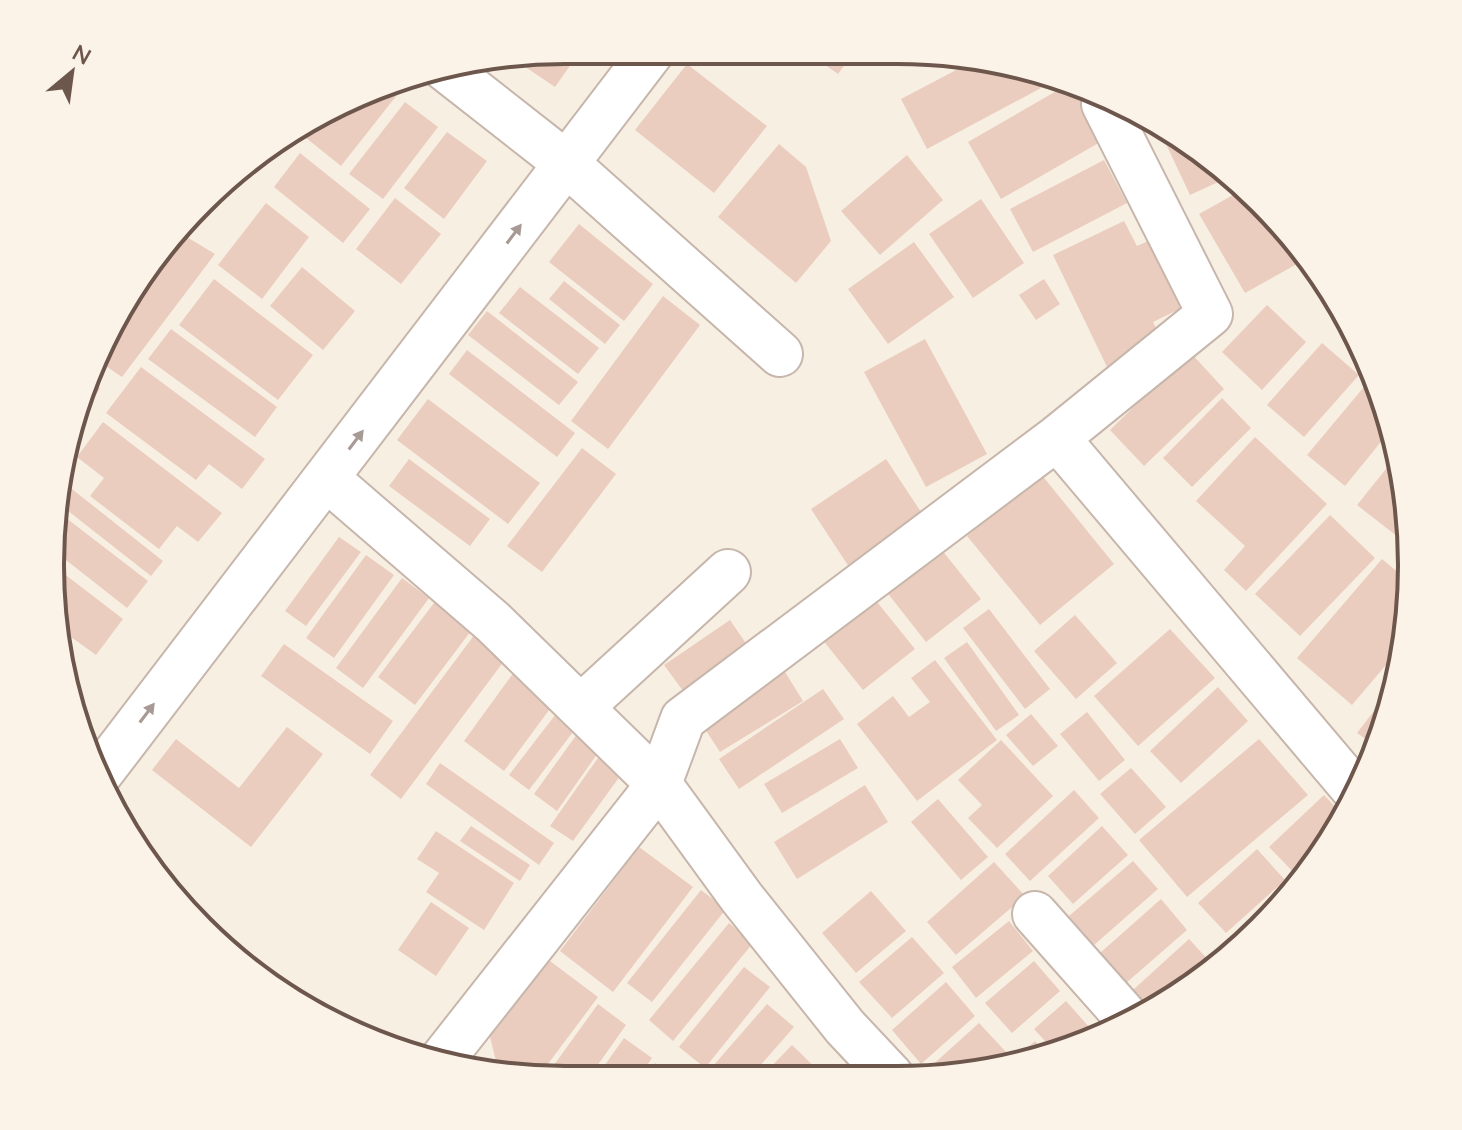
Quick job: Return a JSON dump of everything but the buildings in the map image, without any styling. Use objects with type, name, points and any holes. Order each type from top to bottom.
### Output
[{"type":"street","points":[[106,766],[642,64]]},
{"type":"street","points":[[455,77],[567,164],[780,354]]},
{"type":"street","points":[[448,1052],[659,784],[683,719],[1057,438],[1210,314],[1125,122]]},
{"type":"street","points":[[1057,438],[1348,782]]},
{"type":"street","points":[[326,478],[493,622],[659,784],[742,898],[845,1027],[882,1066]]},
{"type":"street","points":[[581,707],[728,572]]},
{"type":"street","points":[[1035,914],[1122,1012]]}]
